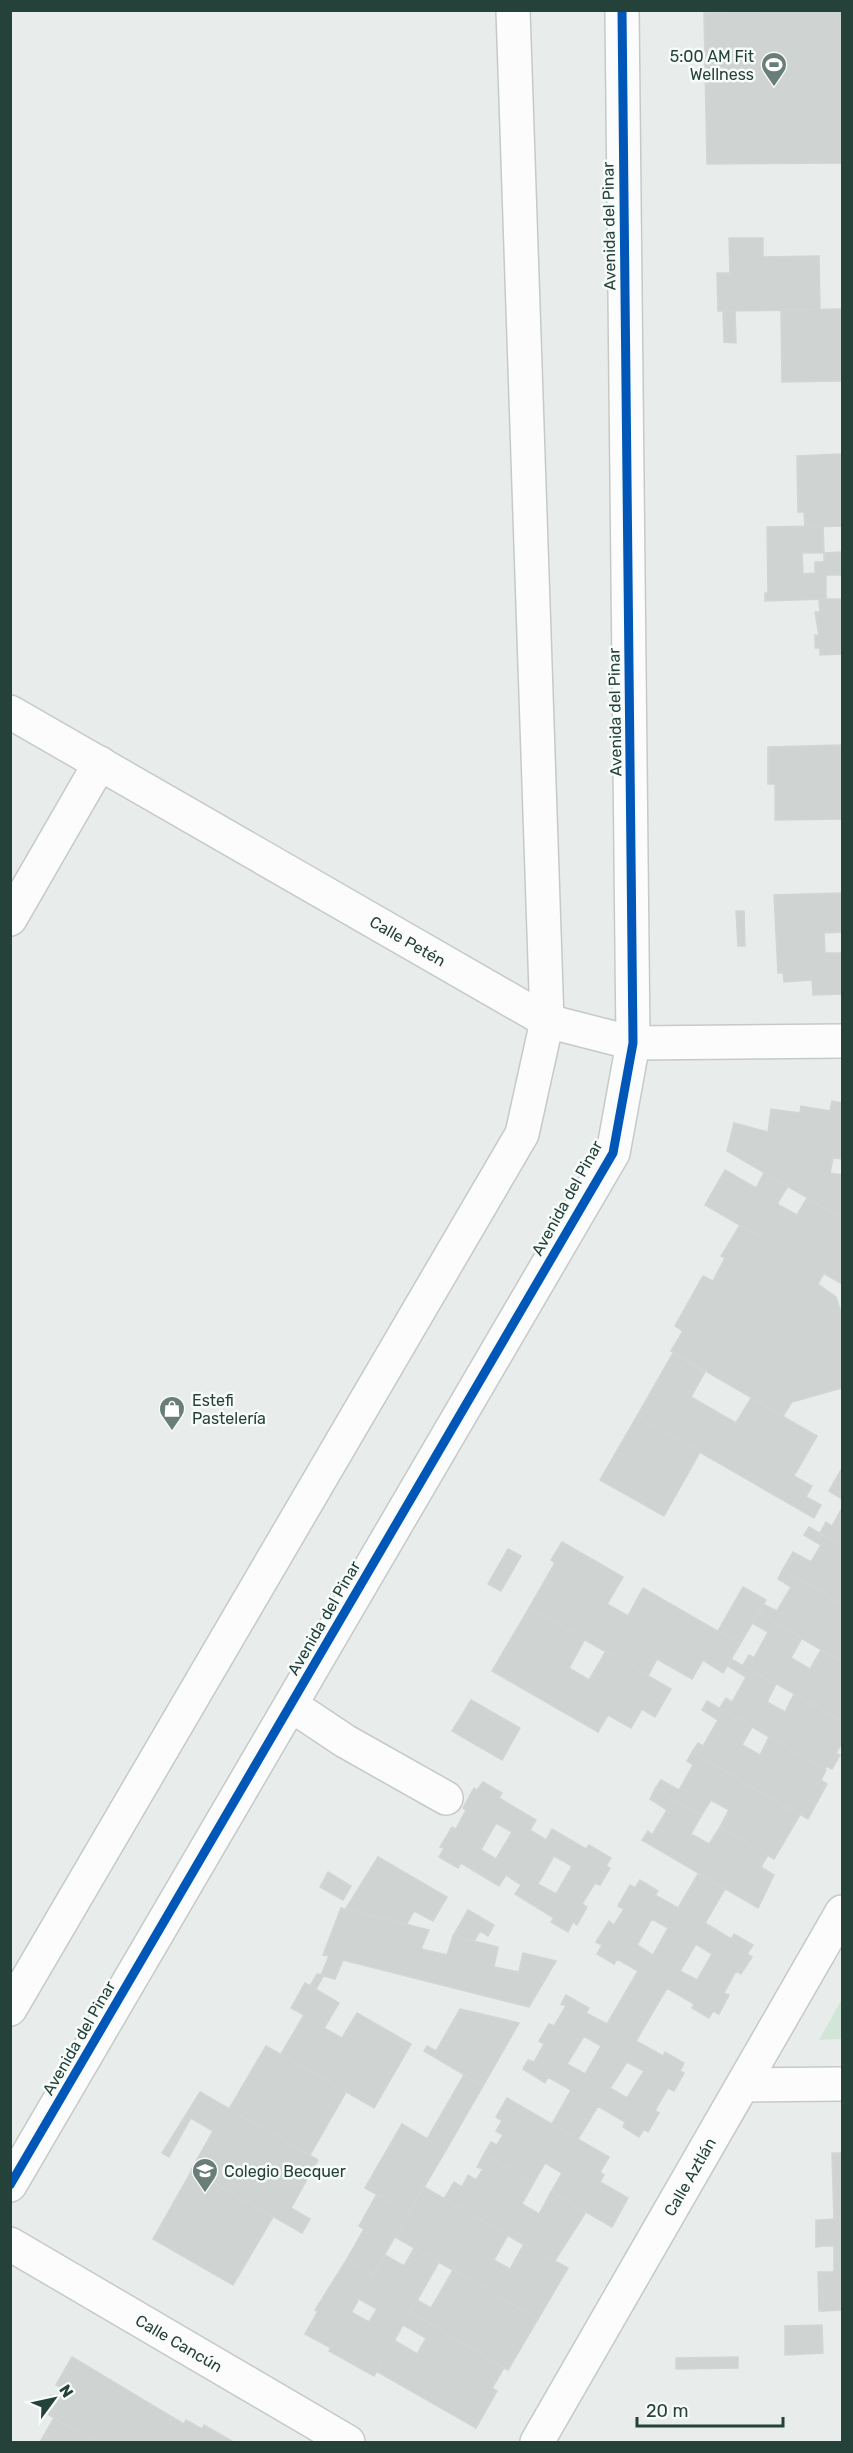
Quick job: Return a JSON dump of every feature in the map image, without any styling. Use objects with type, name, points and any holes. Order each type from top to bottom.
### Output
[{"type":"street","points":[[10,2009],[522,1134],[547,1022],[513,10]]},
{"type":"street","name":"Avenida del Pinar","points":[[10,2185],[613,1153],[633,1043],[622,10]]},
{"type":"street","name":"Calle Petén","points":[[10,712],[547,1022],[633,1043],[843,1041]]},
{"type":"street","points":[[10,919],[100,763]]},
{"type":"street","points":[[291,1705],[345,1741],[446,1798]]},
{"type":"street","name":"Calle Aztlán","points":[[537,2442],[843,1912]]},
{"type":"street","points":[[743,2085],[843,2084]]},
{"type":"street","name":"Calle Cancún","points":[[10,2244],[348,2442]]},
{"type":"green space","points":[[842,1999],[842,2039],[819,2040]]},
{"type":"building","name":"5:00 AM Fit Wellness","points":[[842,10],[842,163],[707,164],[704,13]]},
{"type":"building","points":[[729,238],[763,238],[763,257],[819,256],[820,310],[718,311],[717,273],[730,273]]},
{"type":"building","points":[[842,309],[842,381],[782,382],[781,310]]},
{"type":"building","points":[[723,311],[735,311],[736,343],[724,342]]},
{"type":"building","points":[[842,454],[842,526],[805,527],[804,512],[798,512],[797,456]]},
{"type":"building","points":[[823,526],[824,553],[842,552],[842,575],[826,575],[826,599],[765,601],[765,593],[768,593],[767,527]],"holes":[[[802,553],[824,553],[824,562],[815,562],[815,573],[803,574]]]},
{"type":"building","points":[[842,599],[842,654],[820,655],[820,648],[815,648],[815,635],[819,636],[815,612],[820,612],[819,600]]},
{"type":"building","points":[[842,745],[842,819],[775,820],[775,784],[768,784],[768,747]]},
{"type":"building","points":[[842,893],[842,932],[824,933],[825,953],[842,953],[842,994],[813,995],[812,980],[784,982],[783,973],[778,973],[774,895]]},
{"type":"building","points":[[736,911],[744,911],[745,946],[738,946]]},
{"type":"building","points":[[832,1101],[842,1103],[842,1159],[833,1158],[830,1173],[842,1175],[842,1218],[727,1151],[734,1123],[768,1132],[771,1109],[800,1113],[801,1106],[830,1111]]},
{"type":"building","points":[[725,1170],[756,1188],[764,1173],[788,1186],[777,1204],[797,1215],[807,1198],[842,1218],[842,1284],[705,1205]]},
{"type":"building","points":[[740,1225],[824,1273],[818,1284],[836,1297],[842,1315],[842,1388],[792,1402],[783,1416],[671,1351],[683,1331],[675,1326],[703,1276],[713,1281],[725,1258],[721,1256]]},
{"type":"building","points":[[673,1353],[705,1372],[691,1397],[736,1423],[751,1398],[817,1436],[794,1476],[812,1486],[806,1497],[821,1505],[814,1518],[637,1416]]},
{"type":"building","points":[[637,1416],[700,1452],[664,1516],[600,1480]]},
{"type":"building","points":[[842,1468],[842,1487],[834,1482]]},
{"type":"building","points":[[834,1482],[842,1487],[842,1499],[829,1491]]},
{"type":"building","points":[[842,1508],[842,1546],[820,1533],[826,1522],[832,1526]]},
{"type":"building","points":[[809,1527],[842,1546],[842,1604],[783,1569],[793,1552],[811,1562],[821,1545],[804,1535]]},
{"type":"building","points":[[562,1542],[623,1577],[607,1604],[628,1616],[643,1588],[740,1644],[723,1673],[703,1660],[692,1679],[657,1659],[648,1676],[529,1608],[555,1563],[551,1560]]},
{"type":"building","points":[[508,1549],[521,1556],[501,1591],[488,1584]]},
{"type":"building","points":[[783,1569],[842,1604],[842,1662],[758,1613],[763,1604],[777,1611],[791,1587],[778,1579]]},
{"type":"building","points":[[743,1587],[766,1600],[740,1644],[718,1631]]},
{"type":"building","points":[[529,1608],[585,1639],[569,1668],[589,1680],[606,1651],[671,1689],[655,1717],[642,1709],[631,1728],[608,1715],[598,1732],[492,1671]]},
{"type":"building","points":[[758,1613],[802,1638],[791,1658],[810,1669],[821,1650],[842,1662],[842,1721],[743,1665],[749,1655],[754,1658],[768,1632],[752,1623]]},
{"type":"building","points":[[731,1659],[776,1684],[767,1702],[785,1712],[794,1694],[842,1721],[842,1743],[836,1753],[840,1755],[832,1769],[826,1766],[825,1770],[720,1708],[726,1698],[732,1702],[746,1677],[728,1666]]},
{"type":"building","points":[[471,1700],[520,1728],[502,1760],[452,1731]]},
{"type":"building","points":[[707,1701],[752,1727],[742,1745],[760,1755],[769,1737],[826,1770],[821,1780],[827,1784],[808,1819],[692,1752],[698,1743],[703,1746],[718,1720],[702,1710]]},
{"type":"building","points":[[692,1752],[800,1815],[774,1859],[720,1827],[729,1810],[711,1800],[701,1816],[655,1789],[661,1780],[679,1790],[693,1765],[687,1761]]},
{"type":"building","points":[[483,1782],[502,1793],[499,1798],[536,1820],[530,1830],[546,1840],[552,1829],[586,1849],[589,1845],[611,1858],[606,1866],[610,1868],[600,1885],[595,1883],[582,1904],[587,1907],[577,1925],[573,1922],[568,1932],[551,1922],[554,1918],[515,1894],[521,1885],[506,1875],[499,1886],[461,1863],[458,1868],[439,1857],[444,1848],[440,1847],[452,1827],[456,1829],[466,1810],[463,1808],[474,1788],[477,1790]],"holes":[[[496,1823],[512,1832],[496,1859],[481,1850]],[[554,1856],[572,1866],[556,1894],[538,1884]]]},
{"type":"building","points":[[655,1789],[701,1816],[691,1834],[709,1844],[720,1827],[768,1855],[761,1867],[774,1875],[758,1908],[642,1840],[648,1831],[652,1835],[667,1810],[650,1799]]},
{"type":"building","points":[[378,1857],[447,1897],[433,1921],[414,1911],[406,1925],[345,1910]]},
{"type":"building","points":[[328,1872],[351,1886],[343,1900],[320,1887]]},
{"type":"building","points":[[698,1874],[725,1889],[705,1923],[731,1939],[734,1934],[753,1945],[747,1954],[752,1957],[741,1974],[736,1971],[724,1993],[729,1995],[719,2014],[713,2011],[709,2018],[692,2008],[694,2004],[667,1988],[636,2041],[663,2056],[665,2052],[684,2063],[680,2071],[684,2073],[674,2091],[668,2088],[655,2110],[659,2113],[648,2132],[644,2129],[639,2137],[623,2127],[625,2122],[598,2106],[578,2139],[552,2124],[571,2090],[548,2077],[545,2083],[523,2069],[528,2060],[534,2062],[544,2044],[539,2041],[549,2024],[554,2026],[566,2006],[561,2004],[566,1995],[589,2008],[586,2013],[607,2024],[638,1971],[617,1959],[614,1964],[597,1954],[602,1945],[596,1942],[609,1921],[614,1925],[624,1909],[618,1906],[630,1885],[635,1888],[640,1880],[658,1891],[655,1895],[678,1908]],"holes":[[[652,1919],[668,1928],[653,1955],[637,1945]],[[696,1944],[712,1954],[697,1980],[680,1971]],[[584,2036],[601,2046],[585,2074],[567,2064]],[[627,2062],[644,2071],[627,2098],[610,2088]]]},
{"type":"building","points":[[341,1908],[429,1930],[421,1949],[447,1955],[453,1936],[498,1947],[494,1967],[519,1972],[523,1953],[556,1961],[529,2007],[343,1960],[335,1979],[321,1975],[329,1956],[323,1955]]},
{"type":"building","points":[[468,1910],[494,1925],[488,1936],[480,1931],[474,1941],[453,1936]]},
{"type":"building","points":[[317,1974],[324,1975],[316,1989],[310,1986]]},
{"type":"building","points":[[305,1983],[339,2003],[324,2028],[342,2038],[357,2013],[411,2044],[374,2108],[281,2054],[304,2015],[291,2008]]},
{"type":"building","points":[[460,2009],[519,2023],[483,2086],[424,2051],[427,2046],[436,2051]]},
{"type":"building","points":[[266,2046],[346,2092],[310,2155],[229,2109]]},
{"type":"building","points":[[464,2075],[483,2086],[446,2150],[427,2139]]},
{"type":"building","points":[[200,2092],[318,2160],[291,2208],[310,2219],[302,2233],[191,2170],[213,2131],[191,2118],[169,2157],[162,2153]]},
{"type":"building","points":[[507,2098],[609,2157],[600,2172],[604,2175],[600,2182],[628,2198],[612,2227],[551,2192],[562,2173],[545,2163],[534,2182],[484,2154],[491,2142],[497,2145],[503,2135],[496,2131],[502,2121],[496,2117]]},
{"type":"building","points":[[402,2124],[446,2150],[409,2213],[365,2188]]},
{"type":"building","points":[[832,2153],[842,2153],[842,2219],[834,2219]]},
{"type":"building","points":[[484,2154],[534,2182],[522,2204],[539,2214],[551,2192],[586,2212],[554,2262],[444,2199],[454,2182],[462,2187],[468,2175],[476,2180],[483,2169],[477,2167]]},
{"type":"building","points":[[192,2170],[273,2217],[233,2285],[153,2239]]},
{"type":"building","points":[[424,2187],[508,2235],[494,2260],[510,2269],[524,2244],[568,2268],[538,2319],[395,2237]]},
{"type":"building","points":[[377,2194],[409,2213],[373,2274],[347,2259],[364,2229],[359,2226]]},
{"type":"building","points":[[842,2219],[842,2310],[823,2311],[822,2272],[834,2272],[834,2246],[822,2246],[821,2220]]},
{"type":"building","points":[[816,2220],[821,2220],[822,2246],[816,2247]]},
{"type":"building","points":[[414,2248],[439,2262],[374,2376],[329,2351],[351,2312],[369,2322],[377,2309],[359,2299],[385,2255],[404,2266]]},
{"type":"building","points":[[347,2259],[373,2274],[331,2348],[305,2334],[318,2311],[315,2310]]},
{"type":"building","points":[[453,2270],[538,2319],[508,2370],[410,2312],[417,2300],[431,2308]]},
{"type":"building","points":[[818,2272],[822,2272],[823,2311],[819,2311]]},
{"type":"building","points":[[410,2312],[504,2368],[492,2388],[497,2391],[476,2428],[376,2371],[394,2340],[417,2354],[426,2338],[403,2325]]},
{"type":"building","points":[[822,2325],[823,2353],[785,2355],[785,2326]]},
{"type":"building","points":[[72,2357],[172,2417],[158,2442],[96,2442],[42,2411],[51,2395],[56,2398],[62,2388],[56,2385]]},
{"type":"building","points":[[738,2357],[738,2368],[676,2369],[676,2358]]},
{"type":"building","points":[[172,2417],[184,2424],[186,2420],[202,2429],[204,2425],[232,2441],[158,2442]]},
{"type":"building","points":[[54,2418],[96,2442],[40,2442]]},
{"type":"cycle path","points":[[10,2185],[613,1153],[633,1043],[622,10]]},
{"type":"place","name":"5:00 AM Fit Wellness","points":[[774,88]]},
{"type":"place","name":"Estefi Pastelería","points":[[172,1432]]},
{"type":"place","name":"Colegio Becquer","points":[[205,2194]]}]
